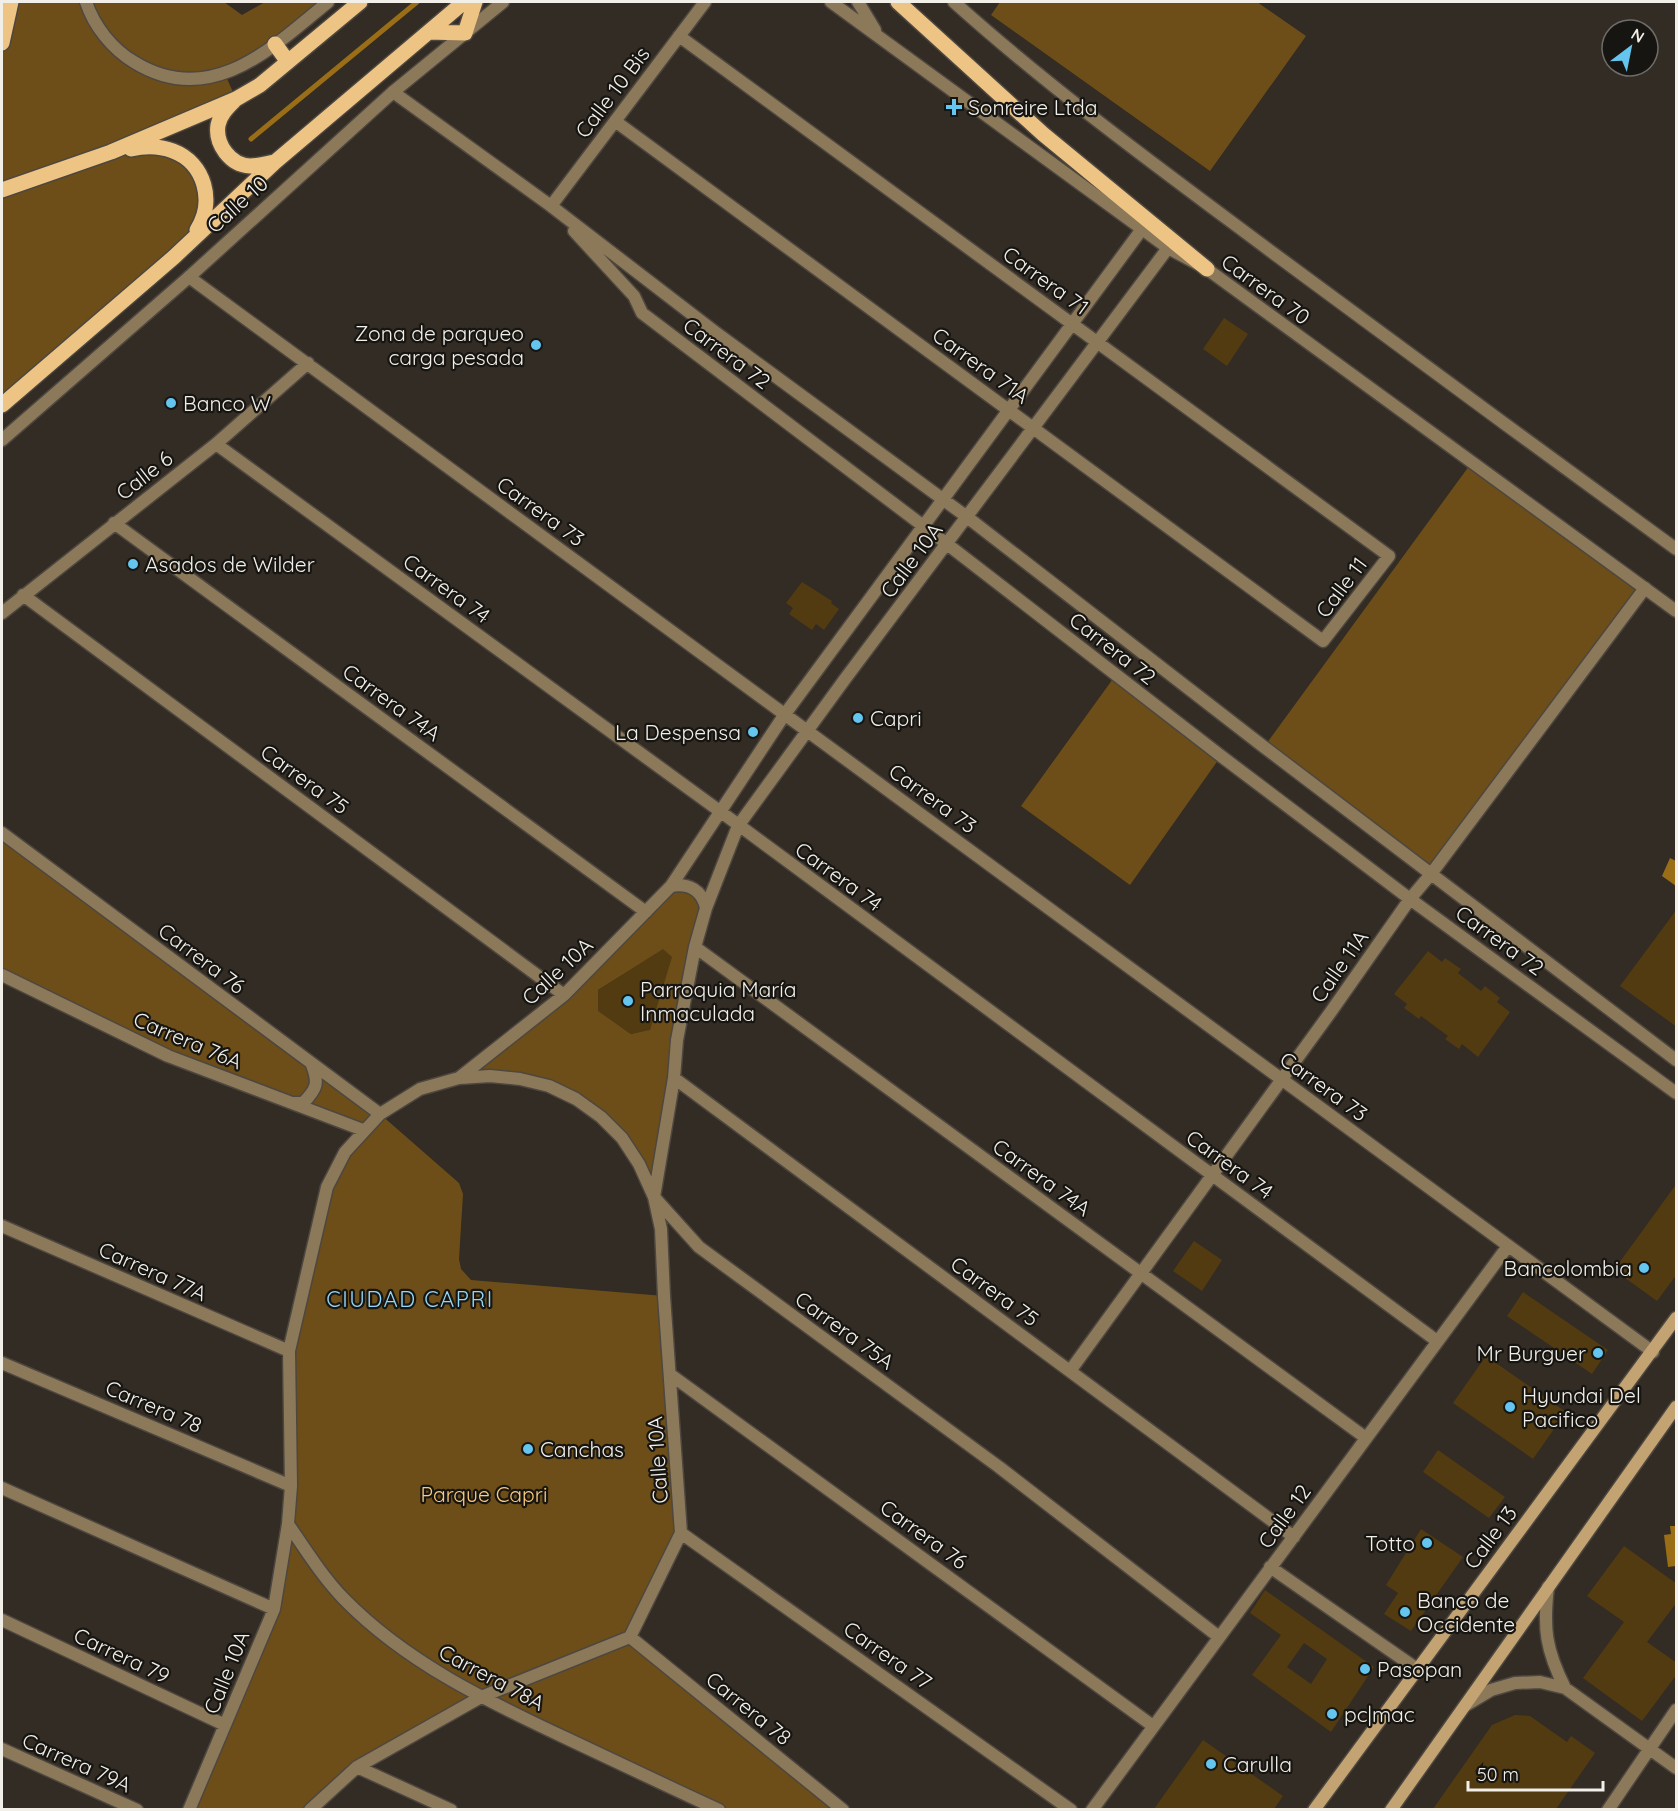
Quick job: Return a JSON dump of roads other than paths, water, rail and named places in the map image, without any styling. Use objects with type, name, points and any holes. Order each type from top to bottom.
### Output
[{"type":"main road","points":[[2,43],[11,2]]},
{"type":"main road","points":[[2,190],[111,152],[236,99],[260,85],[360,2]]},
{"type":"main road","name":"Calle 10","points":[[2,405],[174,257],[275,162],[465,2]]},
{"type":"main road","points":[[429,32],[465,33],[475,2]]},
{"type":"main road","points":[[898,2],[1005,100],[1207,269]]},
{"type":"main road","points":[[274,44],[288,62]]},
{"type":"main road","points":[[236,99],[222,114],[218,126],[219,140],[225,152],[234,161],[247,166],[275,162]]},
{"type":"main road","points":[[111,152],[140,147],[156,147],[174,151],[189,161],[201,175],[207,193],[206,211],[199,228],[174,257]]},
{"type":"main road","name":"Calle 13","points":[[1314,1809],[1677,1318]]},
{"type":"main road","points":[[1391,1809],[1677,1407]]},
{"type":"street","points":[[86,2],[97,25],[126,57],[164,76],[196,80],[215,77],[246,63],[328,2]]},
{"type":"street","name":"Calle 10","points":[[2,440],[189,276],[393,92],[503,2]]},
{"type":"street","name":"Calle 10 Bis","points":[[551,206],[705,2]]},
{"type":"street","name":"Carrera 70","points":[[831,2],[877,33],[1168,248],[1207,269],[1677,611]]},
{"type":"street","points":[[858,2],[877,33]]},
{"type":"street","name":"Carrera 70","points":[[954,2],[1158,167],[1493,416],[1677,549]]},
{"type":"street","name":"Carrera 71","points":[[679,36],[1389,556]]},
{"type":"street","name":"Carrera 72","points":[[393,92],[551,206],[715,332],[967,517],[1677,1060]]},
{"type":"street","name":"Carrera 71A","points":[[615,121],[1323,642]]},
{"type":"street","name":"Carrera 72","points":[[551,206],[634,296],[642,313],[947,544],[1115,676],[1410,898],[1677,1093]]},
{"type":"street","name":"Calle 10A","points":[[189,1809],[274,1609],[288,1524],[291,1486],[289,1351],[327,1187],[345,1152],[380,1114],[420,1089],[459,1078],[564,995],[671,886],[785,714],[1142,229]]},
{"type":"street","name":"Calle 10A","points":[[630,1637],[681,1533],[664,1296],[662,1229],[654,1197],[674,1078],[676,1040],[695,946],[706,908],[738,826],[807,730],[1168,248]]},
{"type":"street","name":"Carrera 73","points":[[189,276],[1653,1352]]},
{"type":"street","name":"Calle 6","points":[[2,613],[216,444],[308,363]]},
{"type":"street","name":"Carrera 74","points":[[216,444],[721,812],[1437,1341]]},
{"type":"street","name":"Carrera 74A","points":[[114,523],[646,912]]},
{"type":"street","name":"Calle 11","points":[[1323,642],[1389,556]]},
{"type":"street","name":"Calle 11A","points":[[1070,1371],[1410,898],[1431,874],[1644,588]]},
{"type":"street","name":"Carrera 75","points":[[23,595],[564,995]]},
{"type":"street","name":"Carrera 76","points":[[2,833],[380,1114]]},
{"type":"street","points":[[671,886],[691,887],[701,896],[706,908]]},
{"type":"street","name":"Carrera 74A","points":[[695,946],[1366,1438]]},
{"type":"street","name":"Carrera 76A","points":[[2,975],[168,1056],[363,1130]]},
{"type":"street","points":[[290,1102],[303,1102],[314,1092],[317,1077],[311,1063]]},
{"type":"street","name":"Carrera 75A","points":[[459,1078],[490,1076],[520,1078],[549,1086],[576,1099],[601,1117],[622,1138],[639,1164],[654,1197],[699,1247],[999,1467],[1219,1636]]},
{"type":"street","name":"Carrera 75","points":[[674,1078],[1293,1537]]},
{"type":"street","name":"Carrera 77A","points":[[2,1226],[289,1351]]},
{"type":"street","name":"Calle 12","points":[[1092,1809],[1508,1246]]},
{"type":"street","name":"Carrera 78","points":[[2,1363],[291,1486]]},
{"type":"street","name":"Carrera 76","points":[[671,1375],[1154,1726]]},
{"type":"street","points":[[2,1488],[274,1609]]},
{"type":"street","name":"Carrera 78A","points":[[288,1524],[342,1597],[381,1632],[421,1662],[481,1697],[719,1809]]},
{"type":"street","name":"Carrera 77","points":[[681,1533],[1071,1809]]},
{"type":"street","points":[[1270,1567],[1417,1669]]},
{"type":"street","points":[[1548,1587],[1545,1614],[1546,1639],[1553,1664],[1565,1688]]},
{"type":"street","name":"Carrera 79","points":[[2,1620],[225,1725]]},
{"type":"street","points":[[310,1809],[357,1767],[481,1697],[630,1637]]},
{"type":"street","name":"Carrera 78","points":[[630,1637],[843,1809]]},
{"type":"street","points":[[1461,1709],[1491,1690],[1515,1683],[1540,1682],[1565,1688],[1677,1768]]},
{"type":"street","points":[[1608,1809],[1677,1710]]},
{"type":"street","name":"Carrera 79A","points":[[2,1749],[137,1809]]},
{"type":"street","points":[[357,1767],[451,1809]]},
{"type":"waterway","points":[[251,139],[417,2]]},
{"type":"place","name":"Sonreire Ltda","points":[[954,107]]},
{"type":"place","name":"Zona de parqueo carga pesada","points":[[536,345]]},
{"type":"place","name":"Banco W","points":[[171,403]]},
{"type":"place","name":"Asados de Wilder","points":[[133,564]]},
{"type":"place","name":"Capri","points":[[858,718]]},
{"type":"place","name":"La Despensa","points":[[753,732]]},
{"type":"place","name":"Parroquia María Inmaculada","points":[[628,1001]]},
{"type":"place","name":"Bancolombia","points":[[1644,1268]]},
{"type":"place","name":"Mr Burguer","points":[[1598,1353]]},
{"type":"place","name":"Hyundai Del Pacifico","points":[[1510,1407]]},
{"type":"place","name":"Canchas","points":[[528,1449]]},
{"type":"place","name":"Totto","points":[[1427,1543]]},
{"type":"place","name":"Banco de Occidente","points":[[1405,1612]]},
{"type":"place","name":"Pasopan","points":[[1365,1669]]},
{"type":"place","name":"pc|mac","points":[[1332,1714]]},
{"type":"place","name":"Carulla","points":[[1211,1764]]},
{"type":"district","name":"CIUDAD CAPRI","points":[[410,1299]]},
{"type":"park label","name":"Parque Capri","points":[[484,1494]]}]
